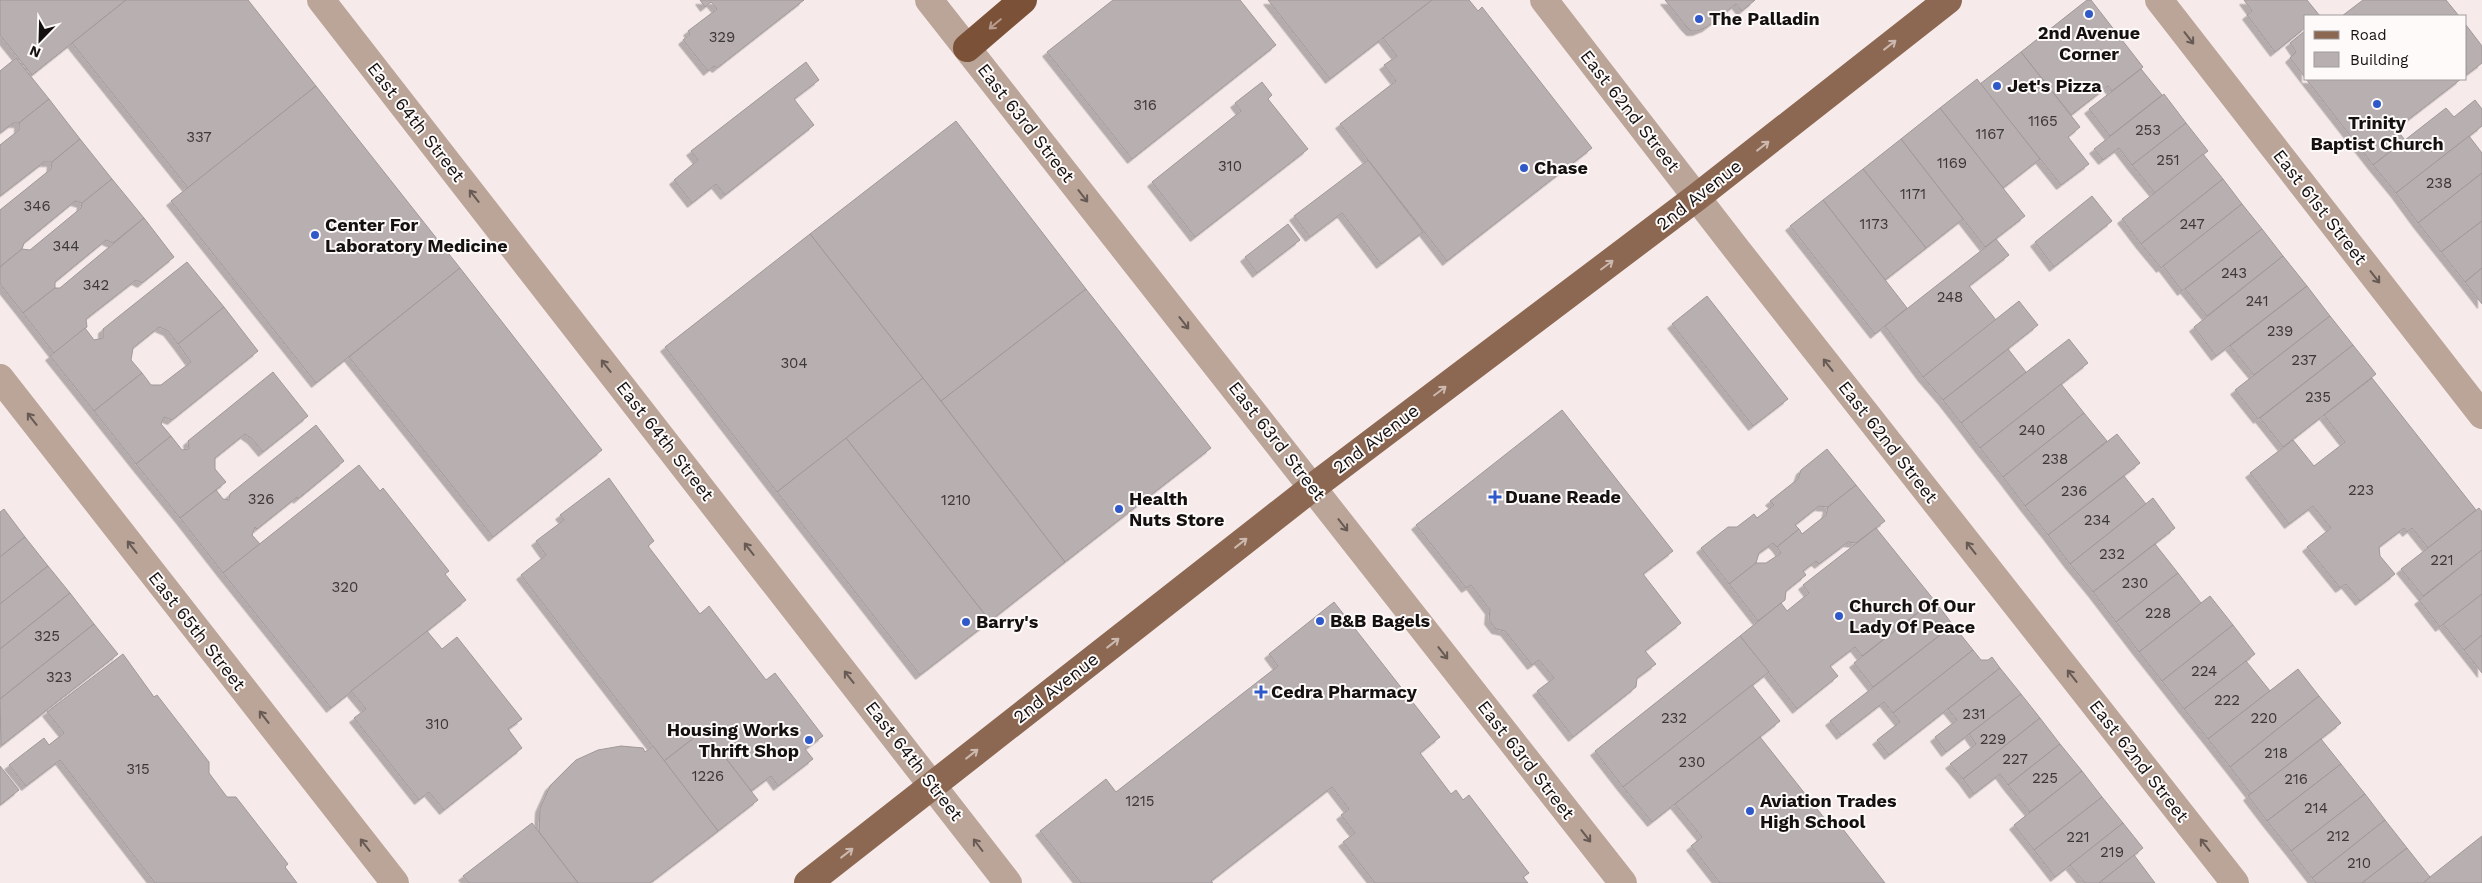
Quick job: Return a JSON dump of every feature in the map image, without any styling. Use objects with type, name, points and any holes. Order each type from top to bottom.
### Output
[{"type":"highway","points":[[966,48],[1023,0]]},
{"type":"main road","name":"2nd Avenue","points":[[808,883],[1313,487],[1697,198],[1948,0]]},
{"type":"street","name":"East 64th Street","points":[[321,0],[933,784],[1008,883]]},
{"type":"street","name":"East 63rd Street","points":[[929,0],[1622,883]]},
{"type":"street","name":"East 62nd Street","points":[[1544,0],[1697,198],[2235,883]]},
{"type":"street","name":"East 61st Street","points":[[2159,0],[2482,414]]},
{"type":"street","name":"East 65th Street","points":[[0,378],[395,883]]},
{"type":"building","points":[[0,0],[126,0],[32,75],[0,35]]},
{"type":"building","points":[[126,0],[248,0],[316,86],[188,188],[72,43]]},
{"type":"building","points":[[700,0],[804,0],[717,68],[714,66],[708,71],[683,40],[690,34],[688,31],[717,9],[711,2],[705,7]]},
{"type":"building","points":[[1113,0],[1240,0],[1276,45],[1132,159],[1047,52]]},
{"type":"building","points":[[1268,0],[1432,0],[1330,79]]},
{"type":"building","points":[[1432,0],[1469,0],[1478,11],[1482,7],[1592,148],[1447,261],[1340,124],[1396,81],[1384,65],[1397,56],[1383,38]]},
{"type":"building","name":"The Palladin","points":[[1665,0],[1755,0],[1742,11],[1736,4],[1707,27],[1691,31]]},
{"type":"building","points":[[2087,0],[2091,0],[2143,67],[2112,91],[2108,86],[2071,115],[2021,52]]},
{"type":"building","points":[[2244,0],[2307,0],[2319,15],[2304,15],[2304,29],[2275,52],[2247,15],[2252,11]]},
{"type":"building","points":[[2363,0],[2446,0],[2458,15],[2343,15]]},
{"type":"building","name":"Trinity Baptist Church","points":[[2467,26],[2482,46],[2482,63],[2467,74]]},
{"type":"building","name":"Trinity Baptist Church","points":[[2304,32],[2304,76],[2290,58],[2296,52],[2290,43]]},
{"type":"building","points":[[2021,52],[2080,127],[2068,137],[2089,164],[2061,185],[1980,84]]},
{"type":"building","points":[[16,58],[49,99],[19,123],[13,123],[0,133],[0,71]]},
{"type":"building","points":[[806,62],[819,80],[794,99],[814,125],[725,195],[716,184],[692,203],[674,180],[698,160],[691,151]]},
{"type":"building","points":[[2141,69],[2162,95],[2110,136],[2089,109]]},
{"type":"building","points":[[1977,79],[2040,159],[2003,188],[1940,108]]},
{"type":"building","name":"Trinity Baptist Church","points":[[2307,80],[2460,80],[2396,129],[2405,140],[2373,165]]},
{"type":"building","points":[[1262,82],[1272,95],[1268,99],[1308,149],[1195,237],[1152,182],[1241,111],[1235,103]]},
{"type":"building","name":"Center For Laboratory Medicine","points":[[316,86],[460,268],[316,383],[171,201]]},
{"type":"building","points":[[2164,94],[2186,123],[2132,165],[2119,148],[2103,160],[2094,149]]},
{"type":"building","points":[[49,99],[80,139],[52,162],[44,162],[0,196],[0,145],[19,130],[19,123]]},
{"type":"building","points":[[2475,100],[2482,109],[2482,126],[2396,193],[2373,165],[2446,108],[2454,117]]},
{"type":"building","points":[[1940,108],[2025,216],[1985,247],[1901,139]]},
{"type":"building","points":[[956,121],[1086,289],[941,401],[810,234]]},
{"type":"building","points":[[2186,123],[2208,151],[2155,193],[2132,165]]},
{"type":"building","points":[[2469,136],[2482,153],[2482,173],[2418,223],[2396,193]]},
{"type":"building","points":[[80,139],[112,179],[82,203],[75,201],[24,243],[22,249],[0,267],[0,210],[51,169],[52,162]]},
{"type":"building","points":[[1901,139],[1963,219],[1926,248],[1863,169]]},
{"type":"building","points":[[2203,154],[2223,179],[2141,244],[2122,219]]},
{"type":"building","points":[[1368,160],[1423,232],[1381,264],[1342,213],[1310,237],[1294,216]]},
{"type":"building","points":[[1863,169],[1926,248],[1885,280],[1823,200]]},
{"type":"building","points":[[2482,173],[2482,221],[2441,252],[2418,223]]},
{"type":"building","points":[[112,179],[144,218],[113,243],[106,240],[55,282],[55,288],[23,313],[0,284],[0,267],[22,249],[30,250],[81,208],[82,203]]},
{"type":"building","points":[[2223,179],[2242,204],[2161,268],[2141,244]]},
{"type":"building","points":[[2092,196],[2112,221],[2054,267],[2035,242]]},
{"type":"building","points":[[1823,200],[1907,308],[1875,334],[1790,226]]},
{"type":"building","points":[[2242,204],[2262,229],[2182,291],[2163,266]]},
{"type":"building","points":[[144,218],[174,257],[142,283],[136,280],[86,319],[87,327],[54,353],[23,313],[55,288],[60,288]]},
{"type":"building","points":[[2482,221],[2482,268],[2465,282],[2441,252]]},
{"type":"building","points":[[1288,224],[1300,240],[1257,273],[1245,257]]},
{"type":"building","points":[[2262,229],[2283,256],[2207,316],[2185,289]]},
{"type":"building","points":[[810,234],[923,378],[777,492],[665,347]]},
{"type":"building","points":[[1996,239],[2009,255],[1969,286],[1996,320],[1923,377],[1885,326]]},
{"type":"building","points":[[2283,256],[2307,286],[2216,356],[2194,327]]},
{"type":"building","points":[[187,262],[224,307],[178,344],[168,331],[159,327],[133,348],[131,360],[142,373],[94,411],[50,356],[85,328],[94,340],[103,338],[103,329]]},
{"type":"building","points":[[460,268],[602,450],[493,537],[349,357]]},
{"type":"building","points":[[2482,268],[2482,304],[2465,282]]},
{"type":"building","points":[[2307,286],[2330,316],[2254,375],[2230,346]]},
{"type":"building","points":[[1086,289],[1211,448],[1065,562],[941,401]]},
{"type":"building","points":[[1707,296],[1788,399],[1753,426],[1672,324]]},
{"type":"building","points":[[2019,301],[2038,325],[1943,400],[1923,377]]},
{"type":"building","points":[[224,307],[258,351],[172,420],[164,417],[161,424],[171,436],[136,464],[94,411],[142,373],[151,385],[161,385],[191,362],[178,344]]},
{"type":"building","points":[[2330,316],[2353,345],[2258,419],[2235,390]]},
{"type":"building","points":[[2069,339],[2088,363],[1980,448],[1961,423]]},
{"type":"building","points":[[2353,345],[2376,374],[2283,447],[2260,418]]},
{"type":"building","points":[[2008,349],[2026,372],[1961,423],[1943,400]]},
{"type":"building","points":[[273,372],[308,416],[263,452],[245,434],[215,458],[215,469],[226,482],[180,518],[136,464],[171,436],[182,450],[189,449],[188,441]]},
{"type":"building","points":[[923,378],[1065,562],[990,621],[846,438]]},
{"type":"building","points":[[2372,378],[2476,510],[2428,548],[2412,528],[2407,532],[2404,528],[2379,547],[2380,556],[2395,574],[2360,601],[2346,584],[2340,588],[2307,547],[2331,528],[2313,506],[2289,524],[2250,473],[2293,440],[2314,466],[2345,442],[2324,415]]},
{"type":"building","points":[[2061,384],[2084,413],[2003,477],[1980,448]]},
{"type":"building","points":[[1562,410],[1673,551],[1643,574],[1681,623],[1645,651],[1656,664],[1637,678],[1636,687],[1573,737],[1537,691],[1554,678],[1539,660],[1532,665],[1505,631],[1496,629],[1489,620],[1490,610],[1471,585],[1466,588],[1416,525]]},
{"type":"building","points":[[2084,413],[2107,441],[2025,506],[2003,477]]},
{"type":"building","points":[[316,425],[344,461],[298,499],[297,497],[257,529],[255,527],[252,535],[260,544],[223,573],[180,518],[216,490],[223,499],[229,500],[230,494]]},
{"type":"building","points":[[2117,434],[2140,463],[2048,535],[2025,506]]},
{"type":"building","points":[[846,438],[990,621],[920,675],[777,492]]},
{"type":"building","points":[[1827,449],[1856,485],[1828,507],[1819,506],[1795,525],[1799,529],[1777,547],[1773,543],[1759,553],[1756,563],[1729,584],[1701,548],[1728,527],[1737,527],[1754,514],[1757,518],[1774,505],[1770,501],[1798,479],[1801,470]]},
{"type":"building","points":[[359,465],[380,491],[383,488],[449,571],[445,574],[466,600],[331,708],[223,573]]},
{"type":"building","points":[[2124,476],[2146,504],[2070,564],[2048,535]]},
{"type":"building","points":[[609,478],[654,541],[648,546],[700,614],[709,606],[766,680],[775,673],[823,736],[805,749],[813,759],[778,786],[771,776],[751,791],[704,730],[664,761],[521,575],[546,555],[536,541],[564,520],[560,515]]},
{"type":"building","points":[[1856,485],[1885,521],[1856,543],[1848,542],[1819,564],[1816,561],[1803,571],[1806,575],[1786,591],[1785,600],[1758,621],[1729,584],[1756,563],[1766,563],[1781,553],[1777,547],[1799,529],[1802,534],[1826,515],[1828,507]]},
{"type":"building","points":[[2153,498],[2175,528],[2093,592],[2070,564]]},
{"type":"building","points":[[2479,508],[2482,512],[2482,550],[2423,596],[2401,569]]},
{"type":"building","points":[[4,509],[25,537],[0,557],[0,512]]},
{"type":"building","name":"Church Of Our Lady Of Peace","points":[[1876,528],[1934,600],[1862,656],[1855,647],[1830,666],[1838,676],[1797,709],[1740,636],[1781,603],[1787,611],[1809,593],[1803,585]]},
{"type":"building","points":[[25,537],[48,566],[0,604],[0,557]]},
{"type":"building","points":[[2155,544],[2178,573],[2116,622],[2093,592]]},
{"type":"building","points":[[2482,550],[2482,594],[2440,627],[2419,600]]},
{"type":"building","points":[[48,566],[70,593],[0,649],[0,604]]},
{"type":"building","points":[[2178,573],[2201,603],[2139,652],[2116,622]]},
{"type":"building","points":[[70,593],[94,624],[0,699],[0,649]]},
{"type":"building","points":[[2482,594],[2482,635],[2464,650],[2443,624]]},
{"type":"building","points":[[2210,596],[2233,625],[2162,681],[2139,652]]},
{"type":"building","points":[[1934,600],[1953,625],[1873,687],[1854,663]]},
{"type":"building","points":[[1334,602],[1440,737],[1420,753],[1451,794],[1456,790],[1463,800],[1469,795],[1529,873],[1523,877],[1528,883],[1375,883],[1343,842],[1355,833],[1341,815],[1349,809],[1332,787],[1211,881],[1213,883],[1081,883],[1040,831],[1106,779],[1116,792],[1278,666],[1269,654]]},
{"type":"building","points":[[94,624],[118,654],[1,746],[0,699]]},
{"type":"building","points":[[1953,625],[1973,650],[1893,713],[1884,702],[1841,735],[1830,721]]},
{"type":"building","points":[[2233,625],[2255,654],[2184,709],[2162,681]]},
{"type":"building","points":[[427,631],[442,649],[457,637],[522,719],[508,729],[522,748],[444,810],[429,792],[419,800],[354,718],[366,709],[351,691]]},
{"type":"building","points":[[2482,635],[2482,673],[2464,650]]},
{"type":"building","points":[[1740,636],[1769,672],[1623,787],[1595,751]]},
{"type":"building","points":[[1973,650],[1981,660],[1988,660],[1992,657],[2000,668],[1889,755],[1877,740],[1900,722],[1893,713]]},
{"type":"building","points":[[123,654],[154,697],[157,695],[209,762],[209,773],[227,797],[236,797],[288,864],[285,867],[297,883],[155,883],[60,760],[26,786],[9,765],[44,738],[49,745],[64,733],[47,712]]},
{"type":"building","points":[[2246,661],[2270,691],[2208,739],[2184,709]]},
{"type":"building","points":[[2000,668],[2021,694],[1946,752],[1935,737],[1957,720],[1948,709]]},
{"type":"building","points":[[2298,669],[2319,696],[2230,767],[2208,739]]},
{"type":"building","points":[[1752,685],[1780,721],[1652,822],[1623,787]]},
{"type":"building","points":[[2021,694],[2040,718],[1963,779],[1950,764],[1976,744],[1969,734]]},
{"type":"building","points":[[2319,696],[2341,723],[2251,794],[2230,767]]},
{"type":"building","points":[[2040,718],[2060,744],[2008,785],[2000,774],[1974,794],[1963,779]]},
{"type":"building","points":[[704,730],[758,800],[718,831],[664,761]]},
{"type":"building","name":"Aviation Trades High School","points":[[1760,737],[1829,824],[1835,819],[1885,883],[1720,883],[1691,846],[1702,837],[1675,804]]},
{"type":"building","points":[[2321,739],[2341,764],[2267,821],[2248,796]]},
{"type":"building","points":[[2060,744],[2082,771],[2030,812],[2008,785]]},
{"type":"building","points":[[621,746],[643,748],[645,752],[653,746],[718,831],[650,883],[578,883],[539,832],[540,808],[550,786],[576,760],[598,750]]},
{"type":"building","points":[[2341,764],[2365,794],[2291,851],[2267,821]]},
{"type":"building","points":[[0,766],[19,790],[0,805]]},
{"type":"building","points":[[2082,771],[2102,797],[2034,850],[2014,825]]},
{"type":"building","points":[[2365,794],[2385,820],[2312,878],[2291,851]]},
{"type":"building","points":[[2102,797],[2123,823],[2055,877],[2034,850]]},
{"type":"building","points":[[2385,820],[2407,848],[2362,883],[2316,883],[2312,878]]},
{"type":"building","points":[[532,823],[578,883],[469,883],[463,876]]},
{"type":"building","points":[[2123,823],[2143,848],[2099,883],[2085,883],[2070,865]]},
{"type":"building","points":[[2482,836],[2482,883],[2423,883],[2430,877]]},
{"type":"building","points":[[2407,848],[2430,877],[2423,883],[2362,883]]},
{"type":"building","points":[[2134,855],[2155,883],[2099,883]]},
{"type":"place","name":"2nd Avenue Corner","points":[[2089,14]]},
{"type":"place","name":"The Palladin","points":[[1699,19]]},
{"type":"place","name":"Jet's Pizza","points":[[1997,86]]},
{"type":"place","name":"Trinity Baptist Church","points":[[2377,104]]},
{"type":"place","name":"Chase","points":[[1524,168]]},
{"type":"place","name":"Center For Laboratory Medicine","points":[[315,235]]},
{"type":"place","name":"Duane Reade","points":[[1495,497]]},
{"type":"place","name":"Health Nuts Store","points":[[1119,509]]},
{"type":"place","name":"Church Of Our Lady Of Peace","points":[[1839,616]]},
{"type":"place","name":"B&B Bagels","points":[[1320,621]]},
{"type":"place","name":"Barry's","points":[[966,622]]},
{"type":"place","name":"Cedra Pharmacy","points":[[1261,692]]},
{"type":"place","name":"Housing Works Thrift Shop","points":[[809,740]]},
{"type":"place","name":"Aviation Trades High School","points":[[1750,811]]}]
